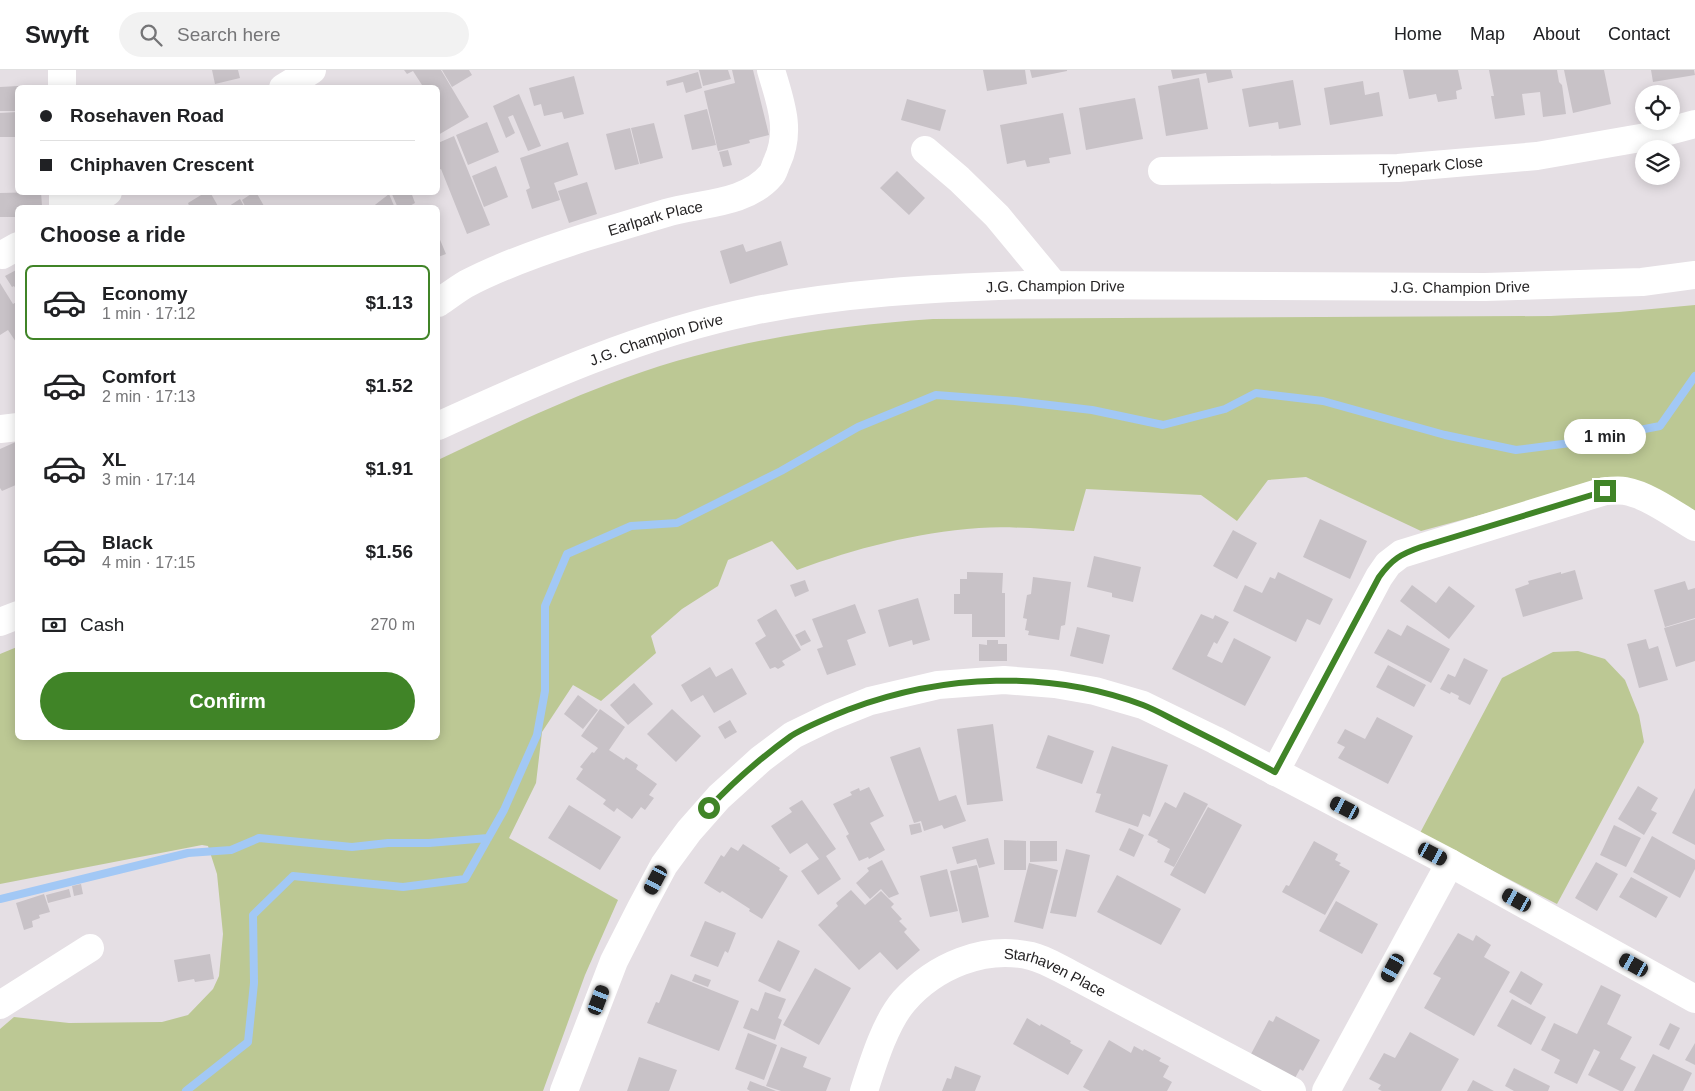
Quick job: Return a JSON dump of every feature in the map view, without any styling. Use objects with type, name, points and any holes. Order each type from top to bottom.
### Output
[{"type":"street","points":[[62,70],[62,85]]},
{"type":"street","points":[[288,85],[312,70]]},
{"type":"street","name":"Earlpark Place","points":[[440,302],[466,284],[520,260],[668,212],[724,201],[746,194],[758,186],[771,175],[783,149],[784,128],[782,110],[771,70]]},
{"type":"street","name":"Tynepark Close","points":[[1162,171],[1398,168],[1517,158],[1646,137],[1695,124]]},
{"type":"street","points":[[925,150],[959,179],[997,216],[1054,286]]},
{"type":"street","points":[[87,205],[103,195]]},
{"type":"street","name":"J.G. Champion Drive","points":[[440,425],[552,374],[623,347],[692,326],[752,311],[869,294],[945,288],[1054,286],[1504,287],[1642,282],[1695,275]]},
{"type":"street","points":[[0,429],[15,427]]},
{"type":"street","points":[[1275,772],[1379,577],[1388,564],[1401,554],[1605,491],[1624,490],[1646,498],[1695,527]]},
{"type":"street","points":[[0,622],[15,616]]},
{"type":"street","points":[[564,1091],[614,961],[664,865],[689,831],[719,798],[761,759],[793,735],[830,717],[870,702],[938,685],[1004,680],[1055,684],[1095,691],[1143,705],[1215,740],[1691,987]]},
{"type":"street","points":[[1326,1091],[1450,863]]},
{"type":"street","points":[[0,1005],[90,948]]},
{"type":"street","name":"Starhaven Place","points":[[864,1091],[886,1030],[904,1001],[930,978],[949,966],[972,957],[1002,953],[1032,956],[1069,973],[1292,1091]]},
{"type":"green space","points":[[1695,305],[1695,511],[1591,485],[1421,531],[1306,477],[1268,480],[1237,521],[1201,495],[1086,489],[1074,531],[991,527],[955,530],[864,548],[797,570],[772,541],[728,560],[718,586],[682,609],[651,636],[656,653],[601,701],[573,685],[542,732],[536,783],[509,838],[618,900],[585,975],[543,1091],[0,1091],[0,1029],[14,1017],[69,1023],[162,1022],[188,1015],[213,989],[219,976],[223,934],[217,874],[208,846],[202,845],[0,884],[0,654],[15,648],[15,740],[440,740],[440,459],[554,406],[625,378],[662,365],[739,345],[816,331],[933,319],[1551,316]]},
{"type":"green space","points":[[1578,651],[1605,659],[1625,680],[1639,715],[1644,742],[1557,904],[1420,833],[1502,678],[1553,652]]},
{"type":"building","points":[[212,70],[238,70],[240,78],[215,84]]},
{"type":"building","points":[[404,70],[441,70],[469,117],[440,134],[440,85],[422,85],[413,71],[407,74]]},
{"type":"building","points":[[442,70],[469,70],[472,75],[452,87]]},
{"type":"building","points":[[699,70],[728,70],[731,79],[703,86]]},
{"type":"building","points":[[732,70],[753,70],[769,135],[749,140],[750,143],[718,151],[704,91],[735,83]]},
{"type":"building","points":[[983,70],[1025,70],[1027,84],[987,91]]},
{"type":"building","points":[[1030,70],[1067,70],[1067,71],[1032,78]]},
{"type":"building","points":[[1171,70],[1231,70],[1233,78],[1208,83],[1206,73],[1173,79]]},
{"type":"building","points":[[1403,70],[1458,70],[1462,89],[1456,91],[1457,99],[1438,102],[1436,94],[1409,99]]},
{"type":"building","points":[[1489,70],[1557,70],[1559,82],[1562,85],[1566,114],[1543,117],[1540,92],[1522,94],[1525,115],[1495,119],[1491,96],[1494,96]]},
{"type":"building","points":[[1564,70],[1604,70],[1611,104],[1573,113]]},
{"type":"building","points":[[1651,70],[1694,70],[1695,75],[1653,82]]},
{"type":"building","points":[[698,72],[702,88],[686,93],[683,82],[667,86],[666,81]]},
{"type":"building","points":[[574,76],[584,114],[564,119],[562,112],[544,116],[541,104],[534,106],[529,88]]},
{"type":"building","points":[[1199,78],[1208,129],[1166,136],[1158,86]]},
{"type":"building","points":[[1293,80],[1301,125],[1279,129],[1278,122],[1249,127],[1242,89]]},
{"type":"building","points":[[1363,81],[1365,95],[1379,92],[1383,116],[1330,125],[1324,88]]},
{"type":"building","points":[[15,86],[15,111],[0,111],[0,87]]},
{"type":"building","points":[[519,94],[541,146],[528,151],[513,115],[508,117],[515,133],[506,138],[493,106]]},
{"type":"building","points":[[1135,98],[1143,139],[1086,150],[1079,108]]},
{"type":"building","points":[[907,99],[946,110],[940,131],[901,120]]},
{"type":"building","points":[[707,109],[716,145],[692,150],[684,115]]},
{"type":"building","points":[[15,112],[15,137],[0,137],[0,113]]},
{"type":"building","points":[[1063,113],[1071,154],[1049,158],[1050,163],[1027,167],[1025,160],[1007,164],[1000,125]]},
{"type":"building","points":[[487,122],[499,152],[468,165],[456,135]]},
{"type":"building","points":[[654,123],[663,158],[640,164],[631,128]]},
{"type":"building","points":[[630,128],[639,164],[615,170],[606,134]]},
{"type":"building","points":[[454,136],[490,225],[467,234],[440,169],[440,142]]},
{"type":"building","points":[[568,142],[578,175],[554,183],[560,200],[532,209],[526,190],[530,188],[520,158]]},
{"type":"building","points":[[728,150],[732,165],[723,167],[719,152]]},
{"type":"building","points":[[496,166],[508,197],[484,207],[472,176]]},
{"type":"building","points":[[897,171],[925,198],[909,215],[880,188]]},
{"type":"building","points":[[587,182],[597,214],[569,223],[558,191]]},
{"type":"building","points":[[0,193],[41,195],[42,205],[15,205],[15,217],[0,217]]},
{"type":"building","points":[[201,195],[212,195],[217,205],[189,205],[188,203]]},
{"type":"building","points":[[250,195],[258,195],[263,205],[244,205],[242,200]]},
{"type":"building","points":[[389,195],[394,205],[375,205]]},
{"type":"building","points":[[392,195],[412,195],[415,203],[411,205],[397,205]]},
{"type":"building","points":[[240,199],[243,205],[231,205]]},
{"type":"building","points":[[440,240],[446,254],[440,256]]},
{"type":"building","points":[[781,241],[788,265],[730,284],[720,251],[743,244],[746,252]]},
{"type":"building","points":[[15,271],[15,288],[12,287],[5,276]]},
{"type":"building","points":[[0,283],[13,304],[15,303],[15,340],[8,330],[0,335]]},
{"type":"building","points":[[15,442],[15,485],[2,491],[0,488],[0,449]]},
{"type":"building","points":[[1320,519],[1367,541],[1350,579],[1303,557]]},
{"type":"building","points":[[1233,530],[1257,543],[1237,579],[1213,566]]},
{"type":"building","points":[[1094,556],[1141,567],[1133,602],[1112,597],[1112,593],[1087,587]]},
{"type":"building","points":[[1575,570],[1583,599],[1523,617],[1515,589],[1529,584],[1528,581]]},
{"type":"building","points":[[967,572],[1003,573],[1002,593],[1005,593],[1005,637],[972,637],[972,614],[954,614],[954,594],[960,594],[960,579],[967,579]]},
{"type":"building","points":[[1278,572],[1333,599],[1320,625],[1307,619],[1296,642],[1233,611],[1245,585],[1262,593],[1270,577],[1275,579]]},
{"type":"building","points":[[1033,577],[1071,582],[1065,625],[1061,626],[1059,640],[1028,635],[1029,631],[1025,630],[1027,619],[1023,618],[1027,595],[1031,594]]},
{"type":"building","points":[[805,580],[809,591],[795,597],[790,585]]},
{"type":"building","points":[[1685,581],[1688,590],[1695,588],[1695,618],[1665,627],[1654,590]]},
{"type":"building","points":[[1412,585],[1436,603],[1449,586],[1475,606],[1449,639],[1400,601]]},
{"type":"building","points":[[918,598],[930,640],[913,645],[912,640],[889,647],[878,610]]},
{"type":"building","points":[[855,604],[866,633],[847,640],[856,665],[827,675],[817,649],[823,647],[812,619]]},
{"type":"building","points":[[776,609],[801,650],[782,661],[785,665],[778,669],[775,667],[770,669],[755,643],[766,636],[757,620]]},
{"type":"building","points":[[1201,614],[1213,619],[1215,615],[1229,622],[1217,644],[1214,642],[1207,656],[1222,663],[1234,638],[1271,657],[1245,706],[1172,669]]},
{"type":"building","points":[[1695,619],[1695,661],[1676,667],[1664,628]]},
{"type":"building","points":[[1407,625],[1450,649],[1431,683],[1374,653],[1388,629],[1401,636]]},
{"type":"building","points":[[1077,627],[1110,635],[1103,664],[1070,656]]},
{"type":"building","points":[[805,630],[811,641],[801,646],[795,635]]},
{"type":"building","points":[[1646,639],[1649,649],[1658,646],[1668,680],[1639,688],[1627,644]]},
{"type":"building","points":[[987,640],[998,640],[998,644],[1007,644],[1007,661],[979,661],[979,644],[987,645]]},
{"type":"building","points":[[1464,658],[1488,670],[1470,705],[1458,699],[1459,696],[1440,689],[1448,674],[1455,677]]},
{"type":"building","points":[[1388,665],[1426,685],[1414,707],[1376,687]]},
{"type":"building","points":[[710,667],[716,677],[732,668],[747,694],[714,713],[703,695],[691,702],[681,685]]},
{"type":"building","points":[[634,683],[653,704],[628,725],[610,705]]},
{"type":"building","points":[[578,695],[598,710],[583,729],[564,714]]},
{"type":"building","points":[[600,709],[625,727],[609,750],[624,760],[626,757],[638,765],[636,769],[657,784],[649,795],[654,798],[645,810],[641,807],[632,819],[617,808],[614,812],[603,804],[606,800],[576,779],[583,769],[580,767],[592,752],[594,753],[598,748],[581,736]]},
{"type":"building","points":[[672,709],[701,736],[676,762],[647,734]]},
{"type":"building","points":[[1377,717],[1413,736],[1388,784],[1338,758],[1345,747],[1337,743],[1345,729],[1365,739]]},
{"type":"building","points":[[730,720],[737,732],[725,739],[718,727]]},
{"type":"building","points":[[993,724],[1003,801],[967,805],[957,729]]},
{"type":"building","points":[[1048,735],[1094,751],[1082,784],[1036,768]]},
{"type":"building","points":[[1112,746],[1168,765],[1150,817],[1143,814],[1138,827],[1095,812],[1101,794],[1096,793]]},
{"type":"building","points":[[920,747],[939,801],[956,795],[966,821],[944,829],[942,825],[924,831],[921,821],[914,823],[890,757]]},
{"type":"building","points":[[1638,786],[1658,798],[1651,810],[1657,813],[1644,835],[1618,819]]},
{"type":"building","points":[[869,787],[884,816],[870,823],[885,850],[869,859],[868,857],[859,861],[846,836],[849,834],[833,804],[852,795],[850,792],[859,788],[860,791]]},
{"type":"building","points":[[1695,788],[1695,845],[1672,833]]},
{"type":"building","points":[[1184,792],[1208,804],[1174,867],[1164,862],[1170,849],[1148,835],[1165,802],[1176,808]]},
{"type":"building","points":[[802,800],[836,849],[826,856],[841,879],[818,895],[801,871],[819,859],[807,843],[790,854],[771,826],[792,812],[789,808]]},
{"type":"building","points":[[569,805],[621,837],[600,870],[548,838]]},
{"type":"building","points":[[1208,807],[1242,825],[1205,894],[1170,875]]},
{"type":"building","points":[[920,823],[922,832],[911,835],[909,825]]},
{"type":"building","points":[[1614,825],[1641,838],[1626,867],[1600,855]]},
{"type":"building","points":[[1129,828],[1144,835],[1134,857],[1119,850]]},
{"type":"building","points":[[1652,836],[1695,860],[1695,869],[1680,898],[1633,872]]},
{"type":"building","points":[[988,838],[995,864],[979,868],[976,859],[957,864],[952,847]]},
{"type":"building","points":[[1004,840],[1026,841],[1026,870],[1004,870]]},
{"type":"building","points":[[1030,841],[1057,841],[1057,861],[1030,862]]},
{"type":"building","points":[[1314,841],[1338,854],[1335,860],[1341,863],[1339,865],[1350,871],[1325,915],[1282,892],[1286,885],[1289,886]]},
{"type":"building","points":[[743,844],[780,868],[779,870],[788,876],[762,919],[722,891],[720,893],[704,883],[721,855],[724,857],[731,847],[738,851]]},
{"type":"building","points":[[1066,849],[1090,855],[1076,917],[1050,913]]},
{"type":"building","points":[[882,860],[899,894],[889,898],[881,889],[870,899],[856,883],[869,871],[867,868]]},
{"type":"building","points":[[1596,862],[1618,874],[1597,911],[1575,898]]},
{"type":"building","points":[[1029,863],[1058,870],[1043,929],[1014,922]]},
{"type":"building","points":[[977,865],[989,917],[962,923],[950,871]]},
{"type":"building","points":[[947,869],[958,911],[930,917],[920,876]]},
{"type":"building","points":[[1117,875],[1181,909],[1161,945],[1097,912]]},
{"type":"building","points":[[1631,877],[1668,897],[1656,918],[1619,897]]},
{"type":"building","points":[[81,884],[83,894],[74,896],[72,886]]},
{"type":"building","points":[[69,889],[71,897],[48,903],[46,895]]},
{"type":"building","points":[[851,890],[865,905],[881,891],[894,904],[891,907],[902,919],[899,921],[907,929],[904,932],[920,950],[897,970],[880,952],[859,970],[818,925],[838,906],[836,903]]},
{"type":"building","points":[[44,894],[50,912],[39,915],[40,918],[32,921],[33,927],[24,930],[16,903]]},
{"type":"building","points":[[1336,901],[1378,924],[1362,954],[1319,931]]},
{"type":"building","points":[[705,921],[736,933],[728,953],[725,951],[718,967],[690,956]]},
{"type":"building","points":[[1458,933],[1473,941],[1476,935],[1491,945],[1484,957],[1510,972],[1474,1036],[1424,1008],[1441,978],[1433,974]]},
{"type":"building","points":[[778,940],[800,951],[780,992],[758,981]]},
{"type":"building","points":[[210,954],[214,979],[195,982],[194,979],[178,982],[174,960]]},
{"type":"building","points":[[815,968],[851,988],[819,1045],[783,1025]]},
{"type":"building","points":[[1521,971],[1543,984],[1531,1005],[1509,992]]},
{"type":"building","points":[[671,974],[739,1001],[719,1051],[647,1023],[656,1002],[659,1003]]},
{"type":"building","points":[[695,974],[711,980],[708,987],[692,981]]},
{"type":"building","points":[[1601,985],[1621,995],[1607,1024],[1632,1037],[1620,1059],[1636,1067],[1623,1091],[1588,1075],[1600,1052],[1594,1049],[1577,1084],[1554,1073],[1560,1060],[1541,1050],[1554,1023],[1577,1034]]},
{"type":"building","points":[[765,992],[786,999],[778,1018],[782,1020],[775,1040],[743,1028],[751,1008],[758,1011]]},
{"type":"building","points":[[1512,999],[1546,1017],[1531,1045],[1497,1026]]},
{"type":"building","points":[[1276,1016],[1320,1040],[1303,1071],[1300,1069],[1295,1078],[1251,1054],[1269,1020],[1273,1022]]},
{"type":"building","points":[[1027,1018],[1071,1041],[1070,1043],[1083,1050],[1068,1075],[1013,1044]]},
{"type":"building","points":[[1670,1023],[1680,1028],[1669,1050],[1659,1045]]},
{"type":"building","points":[[1410,1032],[1459,1059],[1441,1091],[1382,1091],[1378,1089],[1381,1085],[1369,1079],[1384,1053],[1395,1058]]},
{"type":"building","points":[[748,1033],[777,1045],[764,1080],[735,1069]]},
{"type":"building","points":[[1109,1040],[1131,1053],[1134,1046],[1161,1058],[1159,1061],[1169,1066],[1163,1077],[1172,1082],[1167,1091],[1090,1091],[1083,1087]]},
{"type":"building","points":[[1695,1043],[1695,1065],[1685,1060]]},
{"type":"building","points":[[781,1047],[807,1057],[803,1067],[831,1078],[826,1091],[781,1091],[766,1086]]},
{"type":"building","points":[[1653,1054],[1692,1073],[1683,1091],[1634,1091]]},
{"type":"building","points":[[639,1057],[677,1070],[669,1091],[627,1091]]},
{"type":"building","points":[[955,1066],[981,1076],[975,1091],[942,1091],[947,1078],[951,1079]]},
{"type":"building","points":[[1514,1068],[1550,1086],[1548,1091],[1514,1091],[1505,1086]]},
{"type":"building","points":[[1473,1080],[1494,1091],[1467,1091]]},
{"type":"building","points":[[750,1081],[776,1091],[750,1091],[747,1089]]},
{"type":"waterway","points":[[186,1091],[248,1042],[254,983],[253,915],[293,876],[403,887],[465,879],[504,810],[537,735],[545,691],[545,606],[567,554],[631,526],[677,523],[781,471],[858,427],[936,395],[1015,401],[1092,410],[1163,425],[1225,409],[1256,393],[1323,401],[1445,435],[1516,450],[1578,442],[1660,426],[1695,376]]},
{"type":"waterway","points":[[0,899],[188,853],[231,850],[259,838],[352,847],[388,843],[429,843],[488,838]]},
{"type":"route","points":[[709,808],[761,759],[793,735],[830,717],[870,702],[938,685],[1004,680],[1055,684],[1095,691],[1143,705],[1275,772],[1379,577],[1388,564],[1401,554],[1421,547],[1605,491]]}]
